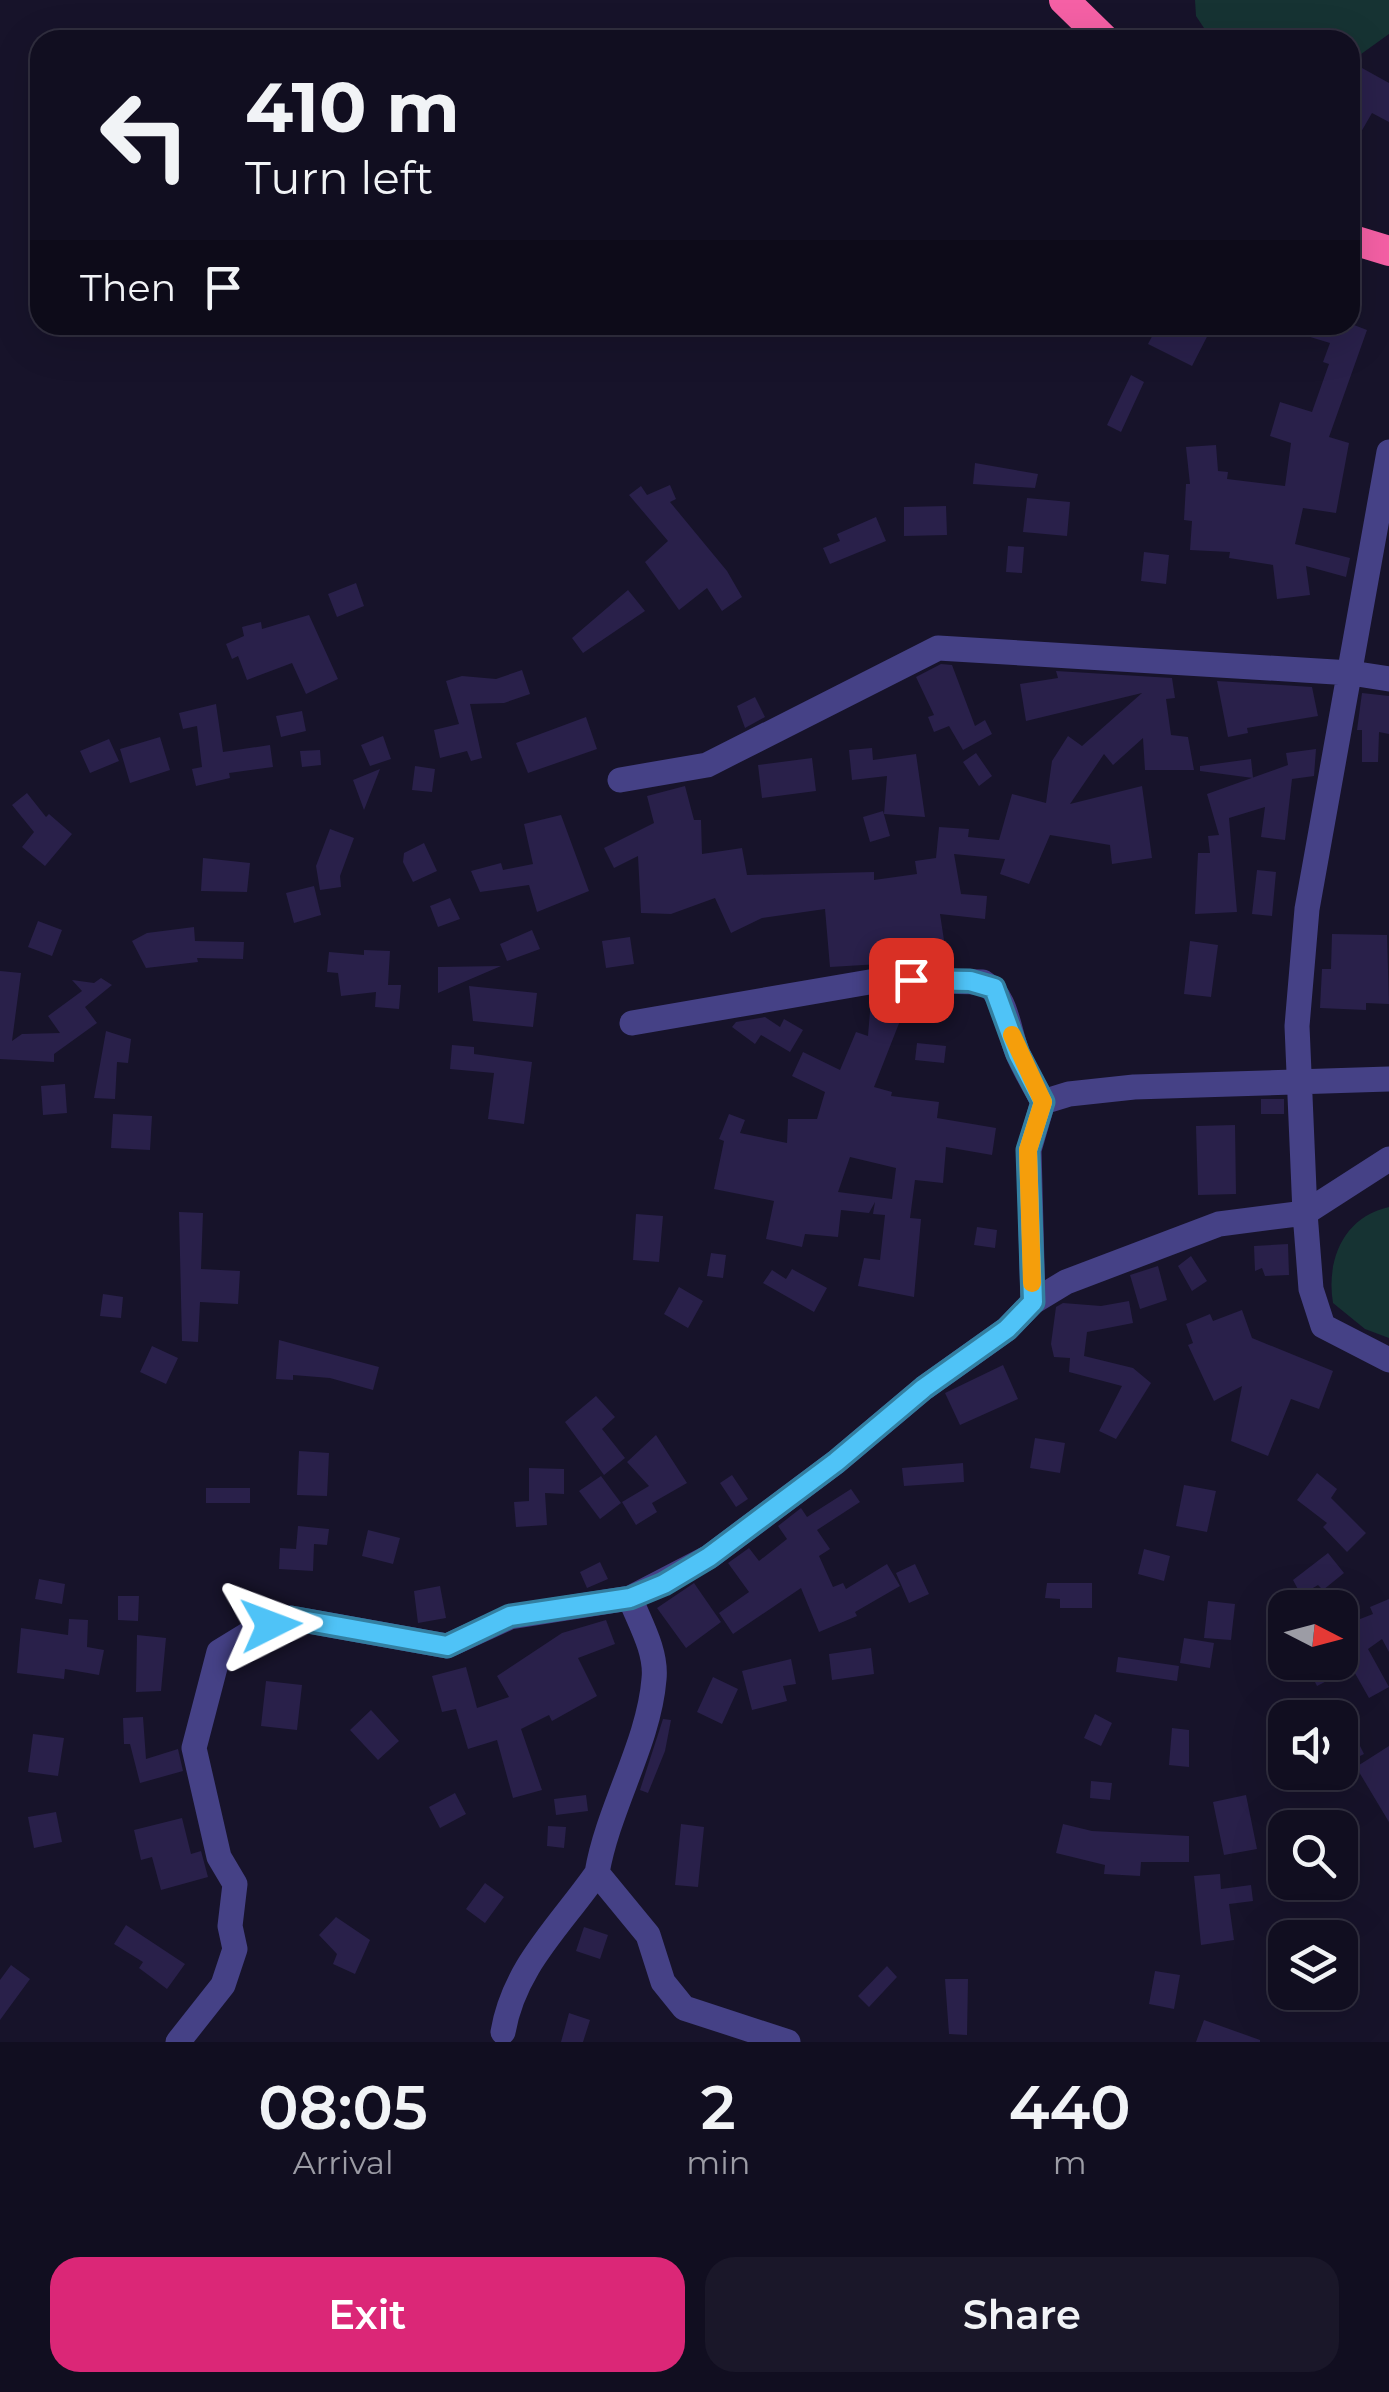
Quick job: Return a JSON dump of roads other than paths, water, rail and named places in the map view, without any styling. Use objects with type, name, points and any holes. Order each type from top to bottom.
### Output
[{"type":"highway","points":[[1064,0],[1095,30]]},
{"type":"highway","points":[[1360,242],[1389,252]]},
{"type":"street","points":[[1389,452],[1307,908],[1297,1026],[1311,1289],[1323,1326],[1389,1360]]},
{"type":"street","points":[[620,780],[707,765],[938,648],[1351,672],[1389,679]]},
{"type":"street","points":[[632,1022],[881,980],[983,982],[994,988],[1018,1054],[1043,1102],[1028,1150],[1033,1302]]},
{"type":"street","points":[[1043,1102],[1069,1094],[1134,1087],[1389,1079]]},
{"type":"street","points":[[178,2042],[223,1985],[235,1949],[230,1926],[235,1884],[219,1857],[194,1748],[219,1652],[250,1633],[291,1618],[447,1646],[510,1616],[630,1598],[709,1557],[836,1462],[924,1388],[1007,1329],[1033,1302],[1066,1282],[1220,1224],[1304,1213],[1389,1158]]},
{"type":"street","points":[[503,2032],[508,2001],[528,1962],[597,1873],[603,1836],[655,1678],[650,1644],[630,1598]]},
{"type":"street","points":[[597,1873],[648,1935],[663,1982],[684,2008],[788,2042]]}]
